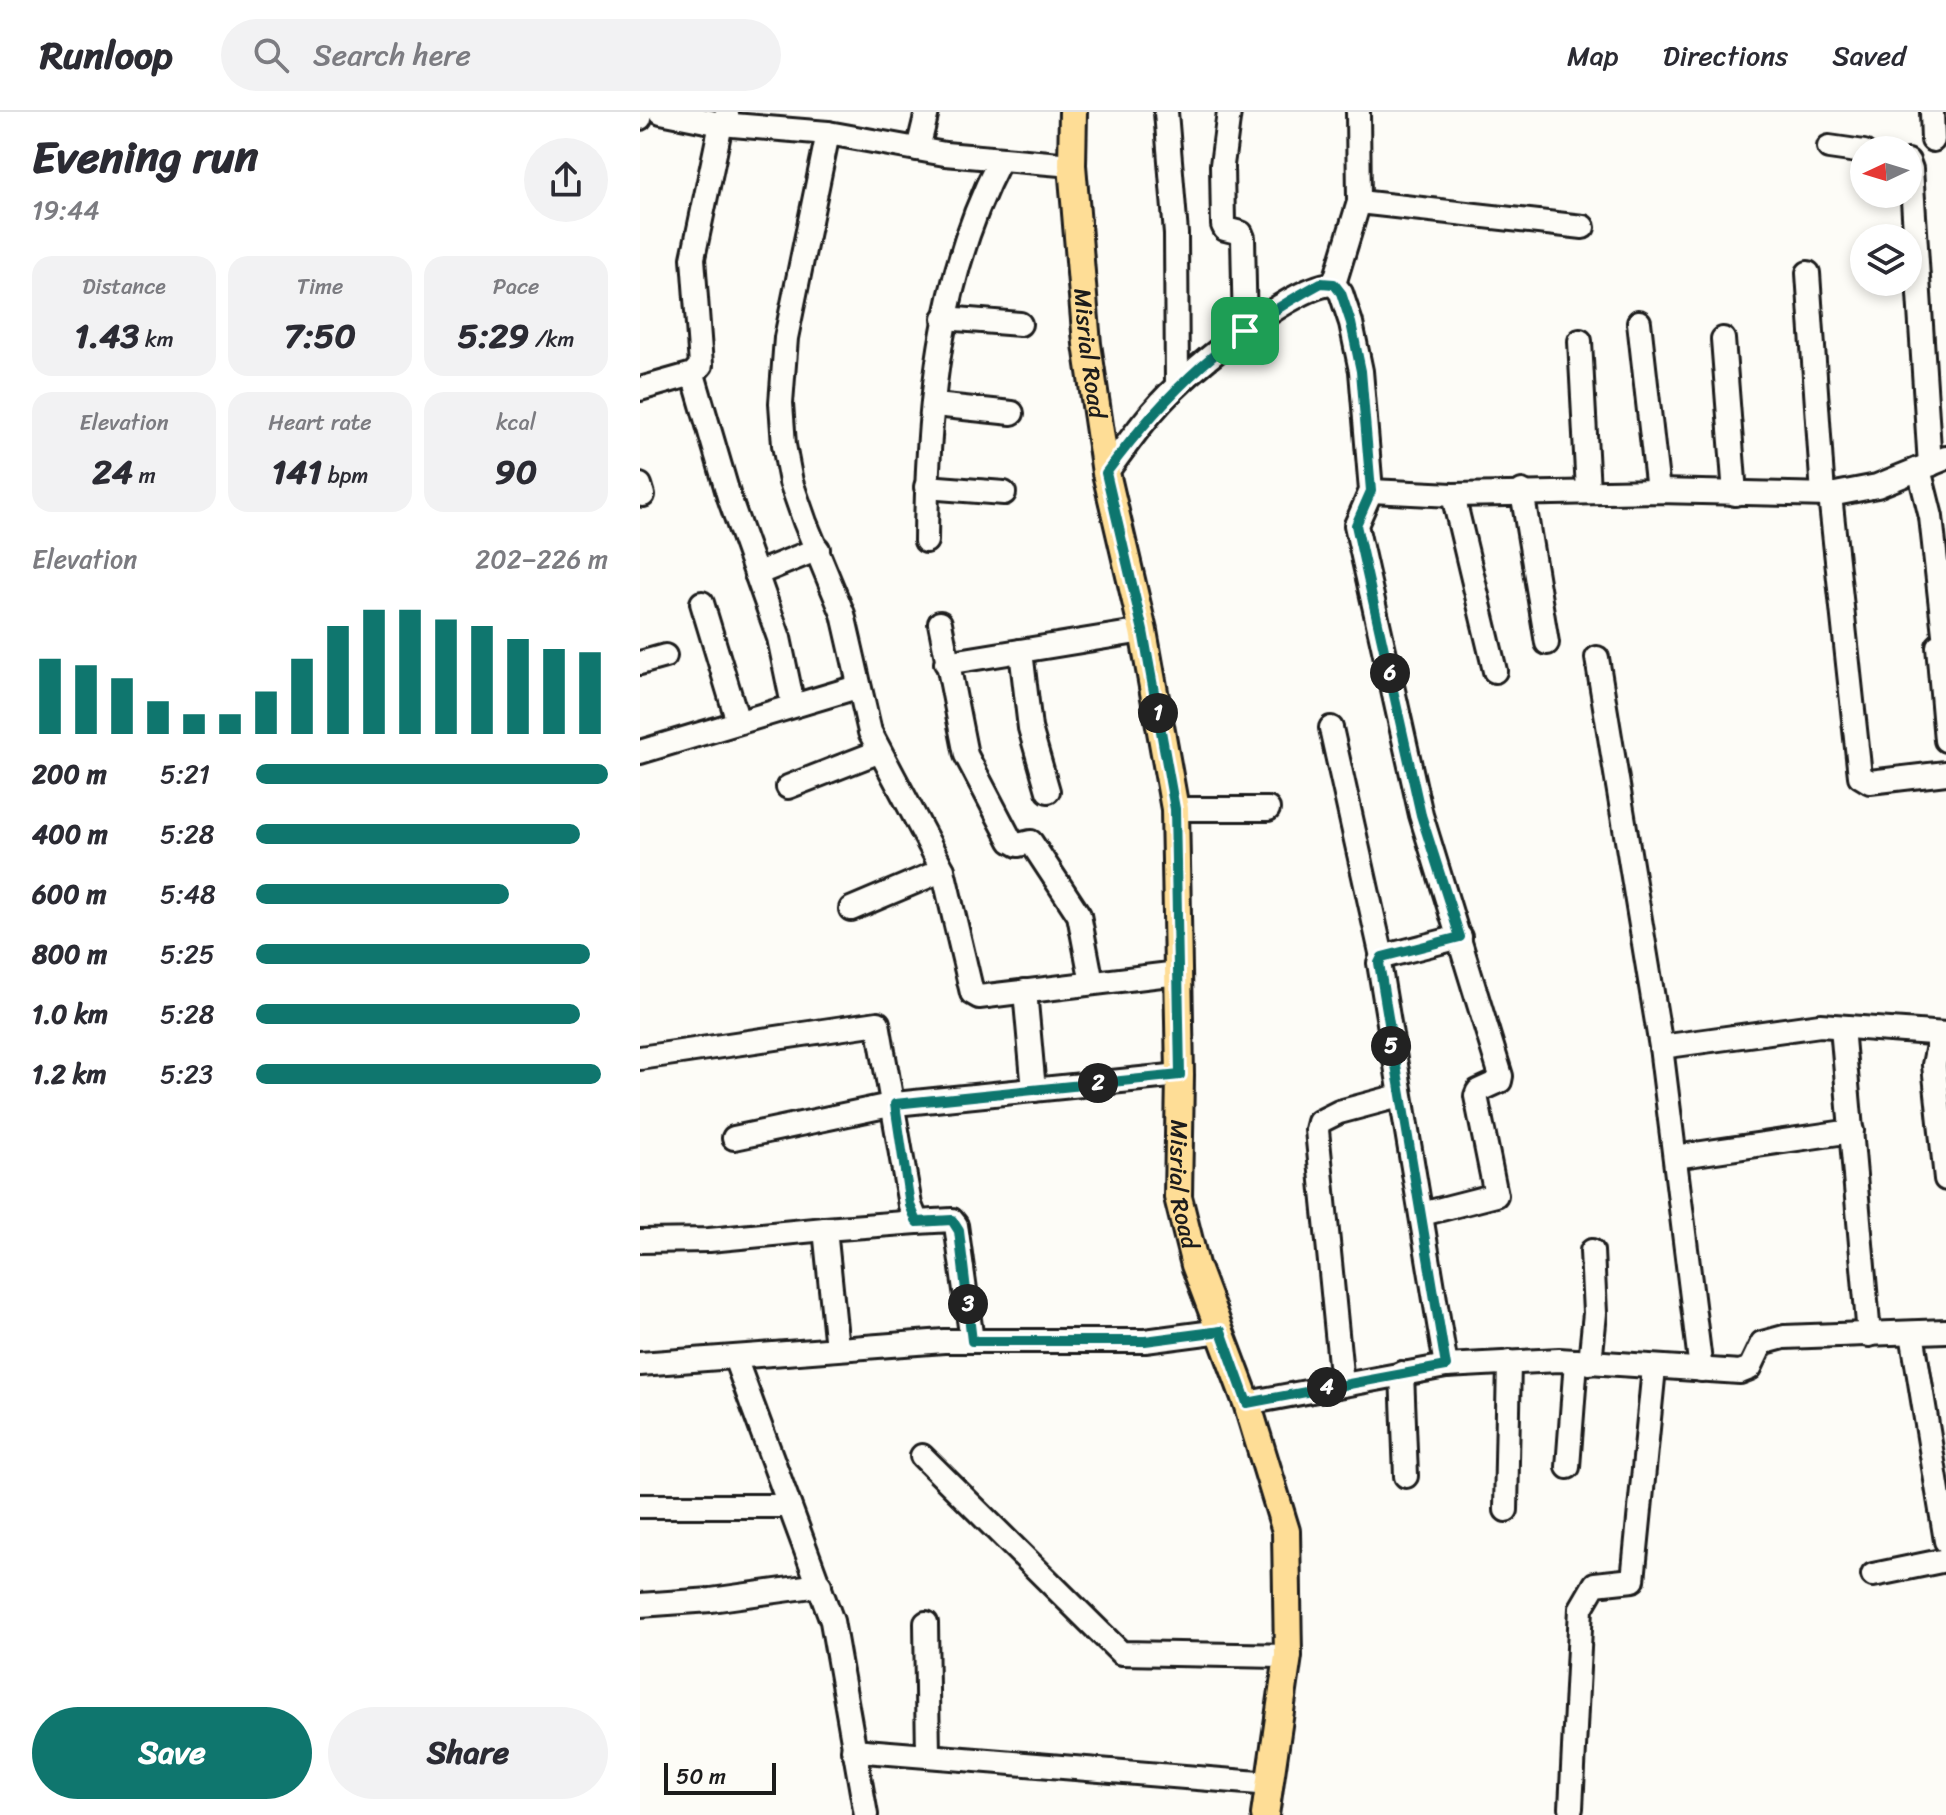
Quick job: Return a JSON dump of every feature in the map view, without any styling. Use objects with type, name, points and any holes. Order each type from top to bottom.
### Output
[{"type":"main road","name":"Misrial Road","points":[[1073,112],[1072,165],[1087,344],[1106,473],[1143,631],[1175,809],[1180,1075],[1178,1197],[1195,1265],[1247,1403],[1286,1531],[1288,1656],[1265,1815]]},
{"type":"street","points":[[640,118],[641,112]]},
{"type":"street","points":[[661,112],[822,126],[918,149],[1000,160],[1072,165]]},
{"type":"street","points":[[918,149],[927,112]]},
{"type":"street","points":[[1166,112],[1176,234],[1177,385]]},
{"type":"street","points":[[1229,112],[1222,165],[1223,225],[1225,229],[1241,233],[1243,238],[1245,331]]},
{"type":"street","points":[[1334,284],[1359,202],[1358,112]]},
{"type":"street","points":[[1932,112],[1933,140]]},
{"type":"street","points":[[640,389],[693,374],[701,365],[693,258],[725,118]]},
{"type":"street","points":[[822,126],[786,338],[781,403],[791,482],[843,614],[857,687],[878,752],[943,870],[972,993],[979,997],[1178,973]]},
{"type":"street","points":[[1829,147],[1850,150]]},
{"type":"street","points":[[926,541],[926,487],[944,318],[978,201],[1000,160]]},
{"type":"street","points":[[1359,202],[1583,227]]},
{"type":"street","points":[[1914,208],[1932,464],[1931,517],[1946,740]]},
{"type":"street","points":[[1808,273],[1827,495],[1860,776],[1870,782],[1946,773]]},
{"type":"street","points":[[1106,473],[1145,420],[1177,385],[1275,308],[1321,283],[1334,284],[1341,293],[1351,323],[1361,371],[1371,491],[1356,525],[1421,815],[1501,1076],[1500,1081],[1478,1091],[1476,1096],[1496,1192],[1494,1197],[1422,1214]]},
{"type":"street","points":[[944,318],[1020,324]]},
{"type":"street","points":[[1639,322],[1658,491]]},
{"type":"street","points":[[1723,339],[1735,494]]},
{"type":"street","points":[[1580,341],[1588,491]]},
{"type":"street","points":[[693,374],[779,638],[793,705]]},
{"type":"street","points":[[935,405],[1012,413]]},
{"type":"street","points":[[1371,491],[1453,495],[1522,491],[1658,491],[1827,495],[1877,486],[1932,464]]},
{"type":"street","points":[[926,487],[1004,493]]},
{"type":"street","points":[[1522,491],[1547,643]]},
{"type":"street","points":[[1453,495],[1495,671]]},
{"type":"street","points":[[756,574],[818,549]]},
{"type":"street","points":[[702,603],[738,722]]},
{"type":"street","points":[[940,623],[946,663],[971,766],[1011,841],[1018,845],[1031,842],[1079,915],[1092,983]]},
{"type":"street","points":[[946,663],[1143,631]]},
{"type":"street","points":[[1021,651],[1030,728],[1048,791]]},
{"type":"street","points":[[640,663],[665,656]]},
{"type":"street","points":[[1597,658],[1661,1047],[1701,1370]]},
{"type":"street","points":[[640,752],[857,687]]},
{"type":"street","points":[[1331,728],[1382,957],[1379,963],[1399,1096],[1422,1214],[1446,1366]]},
{"type":"street","points":[[788,787],[878,752]]},
{"type":"street","points":[[1175,809],[1268,809]]},
{"type":"street","points":[[851,909],[943,870]]},
{"type":"street","points":[[1382,957],[1460,937]]},
{"type":"street","points":[[1025,991],[1034,1090]]},
{"type":"street","points":[[640,1058],[878,1023],[895,1104],[910,1205],[917,1222]]},
{"type":"street","points":[[1661,1047],[1820,1025],[1943,1034],[1934,1065],[1946,1179]]},
{"type":"street","points":[[1842,1027],[1869,1335]]},
{"type":"street","points":[[734,1138],[895,1104],[1180,1075]]},
{"type":"street","points":[[1342,1384],[1317,1130],[1319,1122],[1339,1112],[1399,1096]]},
{"type":"street","points":[[1675,1157],[1852,1131]]},
{"type":"street","points":[[640,1241],[709,1240],[952,1220],[956,1225],[972,1341]]},
{"type":"street","points":[[825,1229],[837,1348]]},
{"type":"street","points":[[1568,1467],[1583,1362],[1595,1313],[1592,1251]]},
{"type":"street","points":[[640,1364],[972,1341],[1145,1341],[1221,1331]]},
{"type":"street","points":[[1247,1403],[1446,1366],[1583,1362],[1745,1371],[1762,1343],[1784,1337],[1946,1331]]},
{"type":"street","points":[[1912,1333],[1946,1541]]},
{"type":"street","points":[[735,1358],[820,1585],[838,1647],[866,1815]]},
{"type":"street","points":[[1506,1510],[1509,1362]]},
{"type":"street","points":[[1571,1808],[1581,1608],[1595,1584],[1629,1582],[1634,1575],[1654,1368]]},
{"type":"street","points":[[1402,1373],[1406,1476]]},
{"type":"street","points":[[922,1456],[1121,1653],[1288,1656]]},
{"type":"street","points":[[640,1506],[789,1506]]},
{"type":"street","points":[[1873,1575],[1946,1560]]},
{"type":"street","points":[[640,1605],[711,1600],[820,1585]]},
{"type":"street","points":[[926,1623],[928,1756]]},
{"type":"street","points":[[853,1750],[1271,1784]]},
{"type":"route","points":[[1321,283],[1334,284],[1341,293],[1361,371],[1371,491],[1356,525],[1421,815],[1460,937],[1379,960],[1399,1096],[1422,1214],[1446,1366],[1247,1403],[1221,1331],[1145,1341],[972,1341],[959,1231],[952,1220],[917,1222],[910,1205],[895,1104],[1180,1075],[1175,809],[1143,631],[1106,473],[1145,420],[1177,385],[1245,331],[1275,308],[1321,283]]}]
